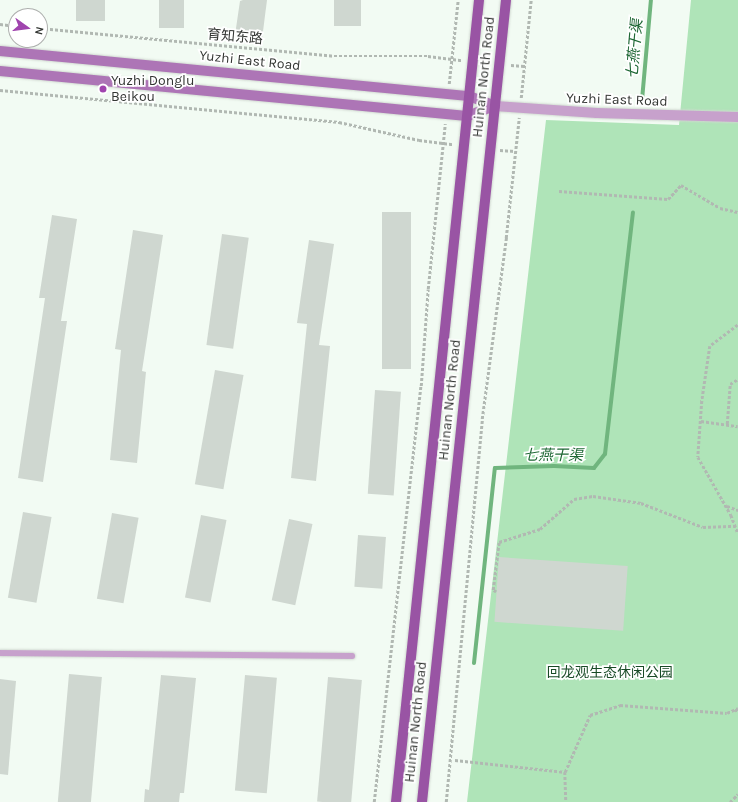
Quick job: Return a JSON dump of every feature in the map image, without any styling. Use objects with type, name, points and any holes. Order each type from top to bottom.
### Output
[{"type":"main road","name":"Huinan North Road","points":[[396,802],[479,0]]},
{"type":"main road","name":"Huinan North Road","points":[[422,802],[506,0]]},
{"type":"main road","name":"Yuzhi East Road","points":[[0,51],[469,96],[495,106]]},
{"type":"main road","name":"Yuzhi East Road","points":[[0,71],[467,116],[495,106]]},
{"type":"street","name":"Yuzhi East Road","points":[[495,106],[597,114],[738,117]]},
{"type":"lane","points":[[0,653],[352,656]]},
{"type":"path","points":[[453,52],[458,0]]},
{"type":"path","points":[[525,61],[531,0]]},
{"type":"path","name":"育知东路","points":[[48,29],[334,56],[428,56]]},
{"type":"path","points":[[0,90],[339,122],[419,140]]},
{"type":"path","points":[[374,802],[420,392],[442,148]]},
{"type":"path","points":[[446,802],[482,419],[515,156]]},
{"type":"path","points":[[559,191],[668,199],[681,185],[720,208],[738,212]]},
{"type":"path","points":[[738,325],[710,346],[698,457],[726,506],[738,532]]},
{"type":"path","points":[[727,424],[730,384],[738,379]]},
{"type":"path","points":[[701,421],[738,426]]},
{"type":"path","points":[[496,592],[493,590],[499,542],[540,529],[574,500],[593,496],[641,503],[703,527],[736,526]]},
{"type":"path","points":[[726,506],[738,510]]},
{"type":"path","points":[[566,802],[565,772],[590,715],[620,705],[727,712],[737,709],[738,712]]},
{"type":"path","points":[[455,760],[565,772]]},
{"type":"path","points":[[730,802],[738,794]]},
{"type":"green space","name":"回龙观生态休闲公园","points":[[691,0],[738,0],[738,802],[467,802],[546,120],[679,125]]},
{"type":"building","points":[[76,0],[105,0],[105,21],[76,21]]},
{"type":"building","points":[[159,0],[184,0],[184,28],[159,28]]},
{"type":"building","points":[[267,0],[262,39],[235,35],[240,1]]},
{"type":"building","points":[[334,0],[361,0],[361,26],[334,26]]},
{"type":"building","points":[[382,212],[411,212],[411,369],[382,369]]},
{"type":"building","points":[[52,215],[77,219],[61,321],[67,321],[43,482],[18,478],[45,298],[39,298]]},
{"type":"building","points":[[133,230],[163,235],[142,371],[146,372],[137,463],[110,460],[121,350],[115,349]]},
{"type":"building","points":[[222,234],[249,238],[233,349],[206,345]]},
{"type":"building","points":[[309,240],[334,244],[319,345],[330,346],[316,481],[291,478],[307,324],[297,323]]},
{"type":"building","points":[[215,370],[244,375],[223,489],[195,484]]},
{"type":"building","points":[[375,390],[401,392],[394,496],[368,494]]},
{"type":"building","points":[[23,512],[52,517],[36,603],[8,598]]},
{"type":"building","points":[[112,513],[139,518],[123,603],[97,599]]},
{"type":"building","points":[[201,515],[227,520],[210,602],[185,597]]},
{"type":"building","points":[[289,519],[312,524],[295,605],[272,600]]},
{"type":"building","points":[[358,535],[386,537],[382,589],[354,587]]},
{"type":"building","points":[[499,557],[628,566],[623,631],[494,622]]},
{"type":"building","points":[[69,674],[102,677],[91,802],[58,802]]},
{"type":"building","points":[[161,675],[196,678],[184,793],[180,793],[179,802],[144,802],[145,789],[149,790]]},
{"type":"building","points":[[245,675],[277,678],[267,793],[235,791]]},
{"type":"building","points":[[328,677],[362,680],[351,802],[317,802]]},
{"type":"building","points":[[0,679],[16,681],[8,775],[0,774]]},
{"type":"waterway","name":"七燕干渠","points":[[642,100],[651,0]]},
{"type":"waterway","name":"七燕干渠","points":[[474,663],[495,468],[554,466],[594,468],[605,454],[633,213]]},
{"type":"place","name":"Yuzhi Donglu Beikou","points":[[103,89]]}]
